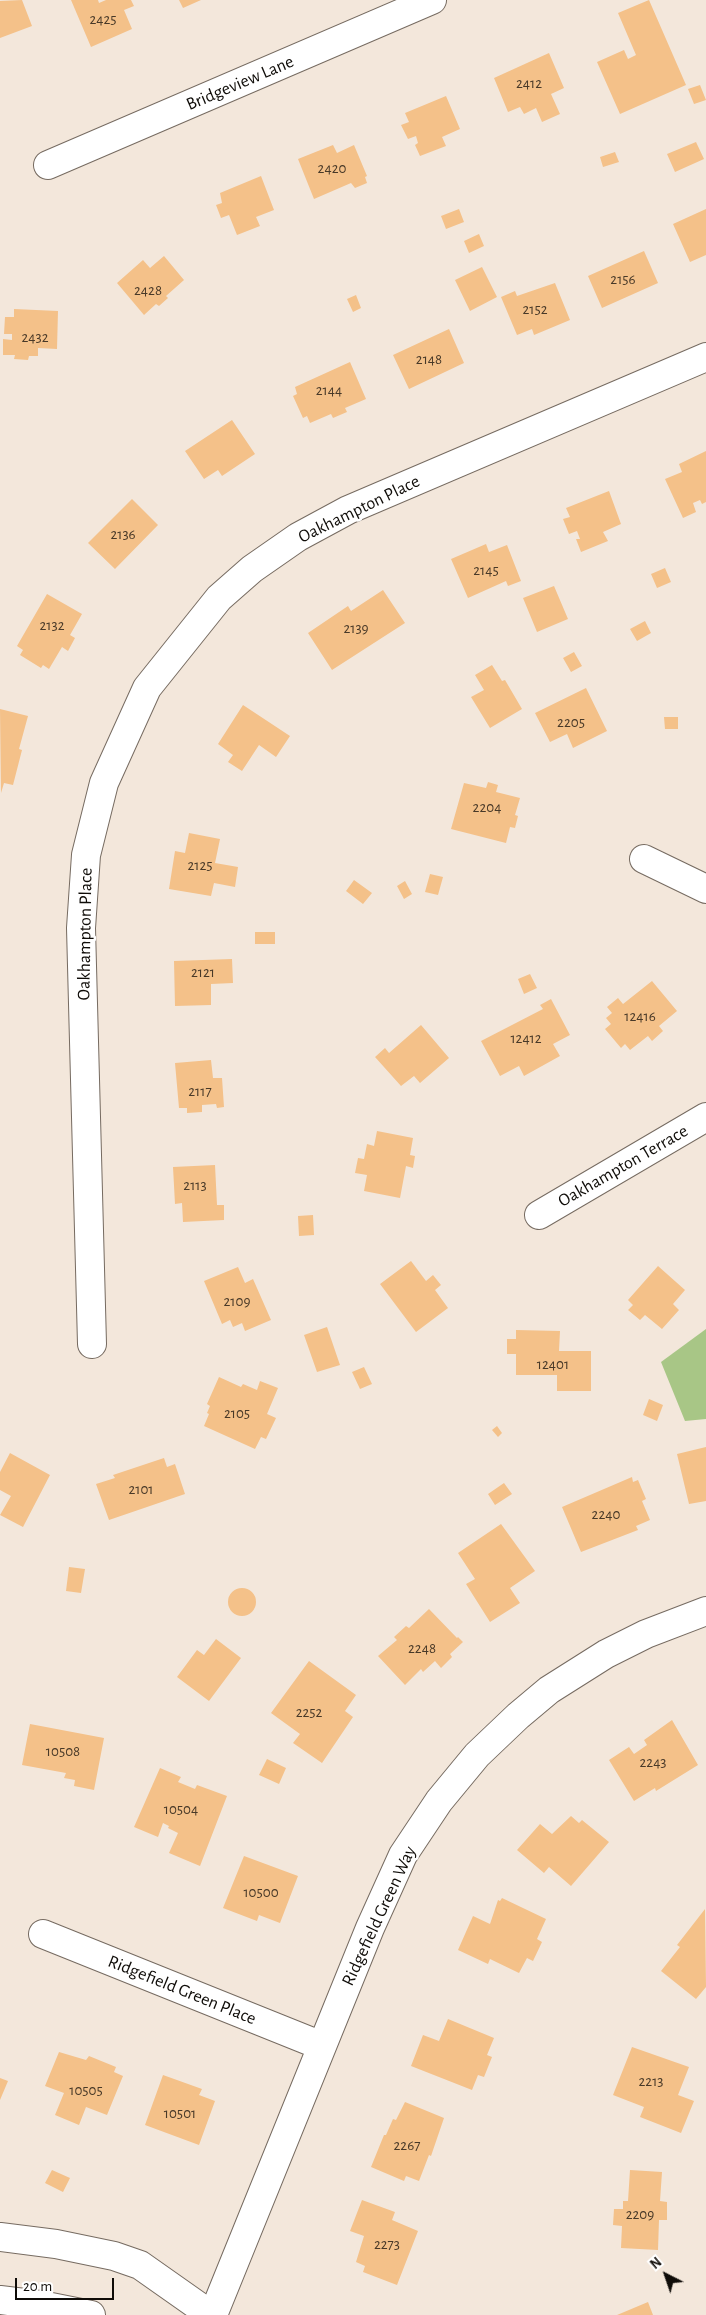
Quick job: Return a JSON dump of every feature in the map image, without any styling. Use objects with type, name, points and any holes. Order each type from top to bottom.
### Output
[{"type":"street","name":"Bridgeview Lane","points":[[48,165],[432,0]]},
{"type":"street","name":"Oakhampton Place","points":[[92,1344],[81,928],[86,855],[104,783],[147,688],[219,598],[252,569],[298,537],[348,510],[706,356]]},
{"type":"street","points":[[644,859],[706,889]]},
{"type":"street","name":"Oakhampton Terrace","points":[[539,1215],[706,1117]]},
{"type":"street","name":"Ridgefield Green Way","points":[[212,2315],[370,1928],[403,1855],[440,1801],[477,1754],[549,1690],[606,1654],[646,1634],[706,1611]]},
{"type":"street","name":"Ridgefield Green Place","points":[[42,1934],[322,2046]]},
{"type":"street","points":[[0,2237],[56,2244],[114,2256],[140,2265],[212,2315]]},
{"type":"street","points":[[0,2300],[41,2305],[91,2315]]},
{"type":"green space","points":[[706,1329],[706,1419],[685,1421],[661,1362]]},
{"type":"building","points":[[22,0],[32,26],[0,38],[0,1]]},
{"type":"building","points":[[71,0],[98,0],[99,3],[106,0],[131,0],[134,6],[124,10],[132,29],[91,47]]},
{"type":"building","points":[[179,0],[201,0],[183,8]]},
{"type":"building","points":[[649,0],[686,85],[620,114],[597,62],[624,50],[628,59],[636,55],[618,13]]},
{"type":"building","points":[[549,53],[564,88],[551,94],[560,114],[542,122],[536,108],[524,114],[520,107],[508,112],[494,78]]},
{"type":"building","points":[[700,85],[706,100],[694,104],[688,89]]},
{"type":"building","points":[[446,96],[460,129],[442,137],[446,146],[420,156],[415,145],[418,143],[416,136],[408,139],[401,125],[409,122],[405,113]]},
{"type":"building","points":[[696,142],[704,159],[675,172],[667,154]]},
{"type":"building","points":[[333,145],[337,153],[354,145],[367,176],[365,177],[367,183],[355,188],[351,183],[314,199],[298,159]]},
{"type":"building","points":[[615,152],[619,162],[603,167],[600,157]]},
{"type":"building","points":[[261,176],[274,210],[256,217],[260,226],[237,235],[229,215],[221,218],[216,205],[222,203],[220,193]]},
{"type":"building","points":[[459,209],[464,222],[446,229],[441,216]]},
{"type":"building","points":[[706,209],[706,255],[690,262],[673,224]]},
{"type":"building","points":[[479,234],[484,246],[469,253],[464,241]]},
{"type":"building","points":[[644,251],[658,283],[602,308],[588,276]]},
{"type":"building","points":[[164,256],[184,280],[166,296],[168,298],[159,306],[156,304],[144,315],[117,283],[143,260],[150,268]]},
{"type":"building","points":[[482,267],[497,297],[470,311],[455,280]]},
{"type":"building","points":[[555,283],[570,320],[534,335],[532,329],[517,335],[501,297],[515,291],[517,296]]},
{"type":"building","points":[[356,295],[361,308],[353,312],[347,299]]},
{"type":"building","points":[[14,309],[58,311],[57,349],[38,348],[38,356],[29,356],[28,360],[14,359],[15,355],[3,355],[3,339],[12,340],[12,334],[4,334],[5,317],[14,317]]},
{"type":"building","points":[[449,329],[464,363],[409,389],[393,355]]},
{"type":"building","points":[[350,362],[366,399],[345,408],[347,412],[333,418],[331,414],[310,423],[307,416],[303,418],[293,396],[297,394],[295,387]]},
{"type":"building","points":[[232,420],[255,454],[222,476],[218,470],[204,479],[185,451]]},
{"type":"building","points":[[706,451],[706,502],[702,504],[700,500],[693,503],[696,512],[683,518],[665,479],[682,472],[679,464]]},
{"type":"building","points":[[609,491],[621,524],[603,532],[608,541],[581,552],[576,539],[580,539],[577,531],[569,534],[563,519],[570,517],[566,508]]},
{"type":"building","points":[[132,499],[158,525],[115,569],[88,543]]},
{"type":"building","points":[[486,544],[489,552],[507,545],[521,581],[508,586],[506,581],[468,598],[451,559]]},
{"type":"building","points":[[665,568],[671,582],[657,588],[651,574]]},
{"type":"building","points":[[554,586],[568,619],[537,632],[523,598]]},
{"type":"building","points":[[383,590],[405,623],[332,670],[308,633],[348,606],[351,611]]},
{"type":"building","points":[[47,594],[82,614],[70,635],[75,638],[68,651],[62,647],[49,669],[43,665],[41,668],[20,655],[23,650],[17,646]]},
{"type":"building","points":[[645,621],[651,633],[637,641],[630,629]]},
{"type":"building","points":[[574,652],[582,666],[571,672],[563,658]]},
{"type":"building","points":[[492,665],[502,681],[505,680],[522,709],[490,728],[471,697],[484,690],[475,675]]},
{"type":"building","points":[[586,688],[607,731],[573,748],[567,734],[550,742],[535,713]]},
{"type":"building","points":[[243,705],[290,736],[276,757],[259,745],[242,771],[228,762],[233,755],[218,744]]},
{"type":"building","points":[[0,709],[28,716],[19,749],[22,750],[13,785],[4,783],[1,793]]},
{"type":"building","points":[[664,717],[678,717],[678,729],[665,729]]},
{"type":"building","points":[[488,782],[498,785],[496,792],[520,798],[515,815],[518,816],[515,828],[510,827],[506,843],[451,829],[464,783],[486,788]]},
{"type":"building","points":[[189,833],[220,839],[215,863],[238,867],[235,887],[214,883],[211,896],[169,889],[175,851],[185,853]]},
{"type":"building","points":[[430,874],[443,877],[438,895],[425,892]]},
{"type":"building","points":[[354,880],[372,893],[363,904],[346,891]]},
{"type":"building","points":[[405,881],[412,894],[404,899],[397,886]]},
{"type":"building","points":[[255,932],[275,932],[275,944],[255,944]]},
{"type":"building","points":[[232,959],[233,983],[211,984],[211,1005],[175,1006],[174,961]]},
{"type":"building","points":[[530,974],[537,988],[524,994],[518,979]]},
{"type":"building","points":[[652,981],[677,1011],[659,1026],[663,1031],[652,1041],[648,1036],[630,1050],[625,1044],[621,1048],[605,1029],[611,1024],[606,1018],[612,1013],[607,1007],[618,998],[623,1004]]},
{"type":"building","points":[[551,999],[570,1035],[553,1044],[560,1056],[524,1076],[519,1066],[500,1076],[481,1041],[543,1009],[540,1005]]},
{"type":"building","points":[[421,1025],[449,1058],[420,1083],[414,1076],[401,1086],[375,1057],[385,1048],[389,1053]]},
{"type":"building","points":[[211,1060],[213,1078],[222,1078],[224,1107],[217,1108],[216,1104],[202,1105],[202,1112],[187,1113],[187,1108],[179,1108],[175,1063]]},
{"type":"building","points":[[377,1131],[413,1138],[410,1155],[415,1156],[413,1168],[406,1166],[400,1198],[364,1191],[367,1175],[355,1173],[358,1158],[364,1159],[367,1144],[374,1146]]},
{"type":"building","points":[[215,1165],[217,1205],[224,1205],[224,1220],[183,1222],[182,1203],[175,1204],[173,1167]]},
{"type":"building","points":[[313,1215],[314,1235],[299,1236],[298,1216]]},
{"type":"building","points":[[411,1261],[426,1281],[433,1275],[441,1285],[435,1290],[448,1308],[416,1332],[380,1284]]},
{"type":"building","points":[[658,1266],[685,1290],[673,1304],[679,1310],[662,1329],[645,1315],[640,1320],[628,1310],[633,1305],[628,1300]]},
{"type":"building","points":[[238,1267],[245,1283],[253,1279],[271,1320],[245,1331],[242,1323],[233,1327],[230,1320],[222,1324],[204,1281]]},
{"type":"building","points":[[327,1327],[340,1365],[317,1372],[304,1335]]},
{"type":"building","points":[[516,1330],[560,1331],[559,1351],[591,1351],[591,1391],[557,1391],[557,1375],[516,1375],[516,1354],[507,1354],[507,1339],[516,1339]]},
{"type":"building","points":[[364,1367],[372,1384],[360,1389],[352,1372]]},
{"type":"building","points":[[219,1377],[241,1387],[243,1384],[257,1390],[260,1381],[278,1388],[267,1414],[276,1418],[266,1439],[261,1437],[255,1449],[204,1426],[209,1414],[207,1413],[210,1406],[207,1404]]},
{"type":"building","points":[[649,1399],[663,1405],[657,1421],[643,1415]]},
{"type":"building","points":[[497,1426],[502,1433],[498,1437],[492,1430]]},
{"type":"building","points":[[706,1447],[706,1501],[689,1504],[677,1454]]},
{"type":"building","points":[[10,1453],[50,1475],[23,1527],[0,1515],[11,1496],[0,1490],[0,1472]]},
{"type":"building","points":[[164,1458],[167,1467],[175,1464],[185,1494],[109,1520],[96,1484],[115,1478],[113,1475]]},
{"type":"building","points":[[632,1477],[633,1482],[638,1480],[646,1499],[642,1501],[650,1520],[636,1526],[638,1530],[581,1552],[562,1507]]},
{"type":"building","points":[[504,1483],[512,1494],[495,1505],[488,1494]]},
{"type":"building","points":[[501,1524],[535,1571],[510,1588],[520,1603],[490,1622],[466,1584],[475,1579],[458,1553]]},
{"type":"building","points":[[69,1567],[85,1569],[81,1593],[66,1591]]},
{"type":"building","points":[[242,1588],[252,1592],[256,1602],[252,1612],[242,1616],[232,1612],[228,1602],[232,1592]]},
{"type":"building","points":[[429,1609],[463,1642],[450,1654],[452,1657],[441,1668],[435,1661],[423,1672],[421,1669],[405,1685],[378,1656],[397,1640],[394,1637],[406,1626],[409,1628]]},
{"type":"building","points":[[216,1639],[241,1658],[209,1701],[177,1677],[197,1650],[204,1655]]},
{"type":"building","points":[[309,1661],[356,1695],[345,1711],[353,1717],[322,1763],[293,1743],[300,1734],[271,1713]]},
{"type":"building","points":[[672,1720],[698,1765],[656,1791],[655,1788],[634,1801],[609,1760],[629,1747],[634,1754],[647,1745],[644,1740]]},
{"type":"building","points":[[30,1724],[104,1738],[94,1790],[74,1786],[75,1780],[64,1778],[66,1773],[22,1765]]},
{"type":"building","points":[[267,1759],[286,1768],[279,1784],[259,1775]]},
{"type":"building","points":[[160,1768],[181,1777],[178,1782],[195,1789],[197,1785],[227,1796],[200,1866],[169,1853],[178,1833],[168,1828],[169,1826],[163,1823],[158,1837],[134,1827]]},
{"type":"building","points":[[571,1816],[579,1823],[582,1820],[609,1842],[571,1886],[549,1867],[544,1873],[517,1850],[540,1824],[552,1834]]},
{"type":"building","points":[[244,1856],[298,1876],[280,1923],[259,1915],[257,1921],[223,1908]]},
{"type":"building","points":[[502,1898],[546,1919],[537,1939],[542,1942],[533,1961],[527,1958],[519,1973],[490,1959],[488,1964],[458,1950],[473,1916],[490,1924],[498,1900],[500,1901]]},
{"type":"building","points":[[705,1909],[706,1987],[696,1999],[661,1971],[680,1947],[677,1945]]},
{"type":"building","points":[[448,2019],[494,2038],[487,2055],[492,2057],[484,2077],[478,2075],[472,2090],[411,2066],[423,2035],[439,2041]]},
{"type":"building","points":[[632,2047],[689,2067],[678,2095],[694,2101],[681,2133],[640,2117],[644,2107],[613,2095]]},
{"type":"building","points":[[59,2052],[86,2060],[89,2056],[116,2067],[114,2072],[123,2076],[107,2115],[86,2107],[79,2125],[55,2115],[64,2093],[45,2086]]},
{"type":"building","points":[[163,2075],[202,2089],[199,2095],[215,2101],[199,2145],[145,2125]]},
{"type":"building","points":[[0,2078],[8,2081],[0,2100]]},
{"type":"building","points":[[405,2102],[444,2118],[431,2156],[429,2155],[419,2181],[406,2176],[404,2181],[371,2167],[384,2135],[386,2135],[393,2119],[396,2120]]},
{"type":"building","points":[[52,2170],[70,2178],[63,2192],[45,2183]]},
{"type":"building","points":[[630,2170],[662,2172],[660,2201],[667,2202],[667,2220],[659,2220],[658,2250],[621,2248],[622,2226],[613,2225],[614,2209],[623,2209],[623,2201],[628,2201]]},
{"type":"building","points":[[362,2200],[395,2212],[392,2220],[418,2231],[397,2285],[363,2272],[365,2266],[356,2262],[364,2236],[350,2231]]},
{"type":"building","points":[[648,2302],[653,2315],[617,2315]]}]
